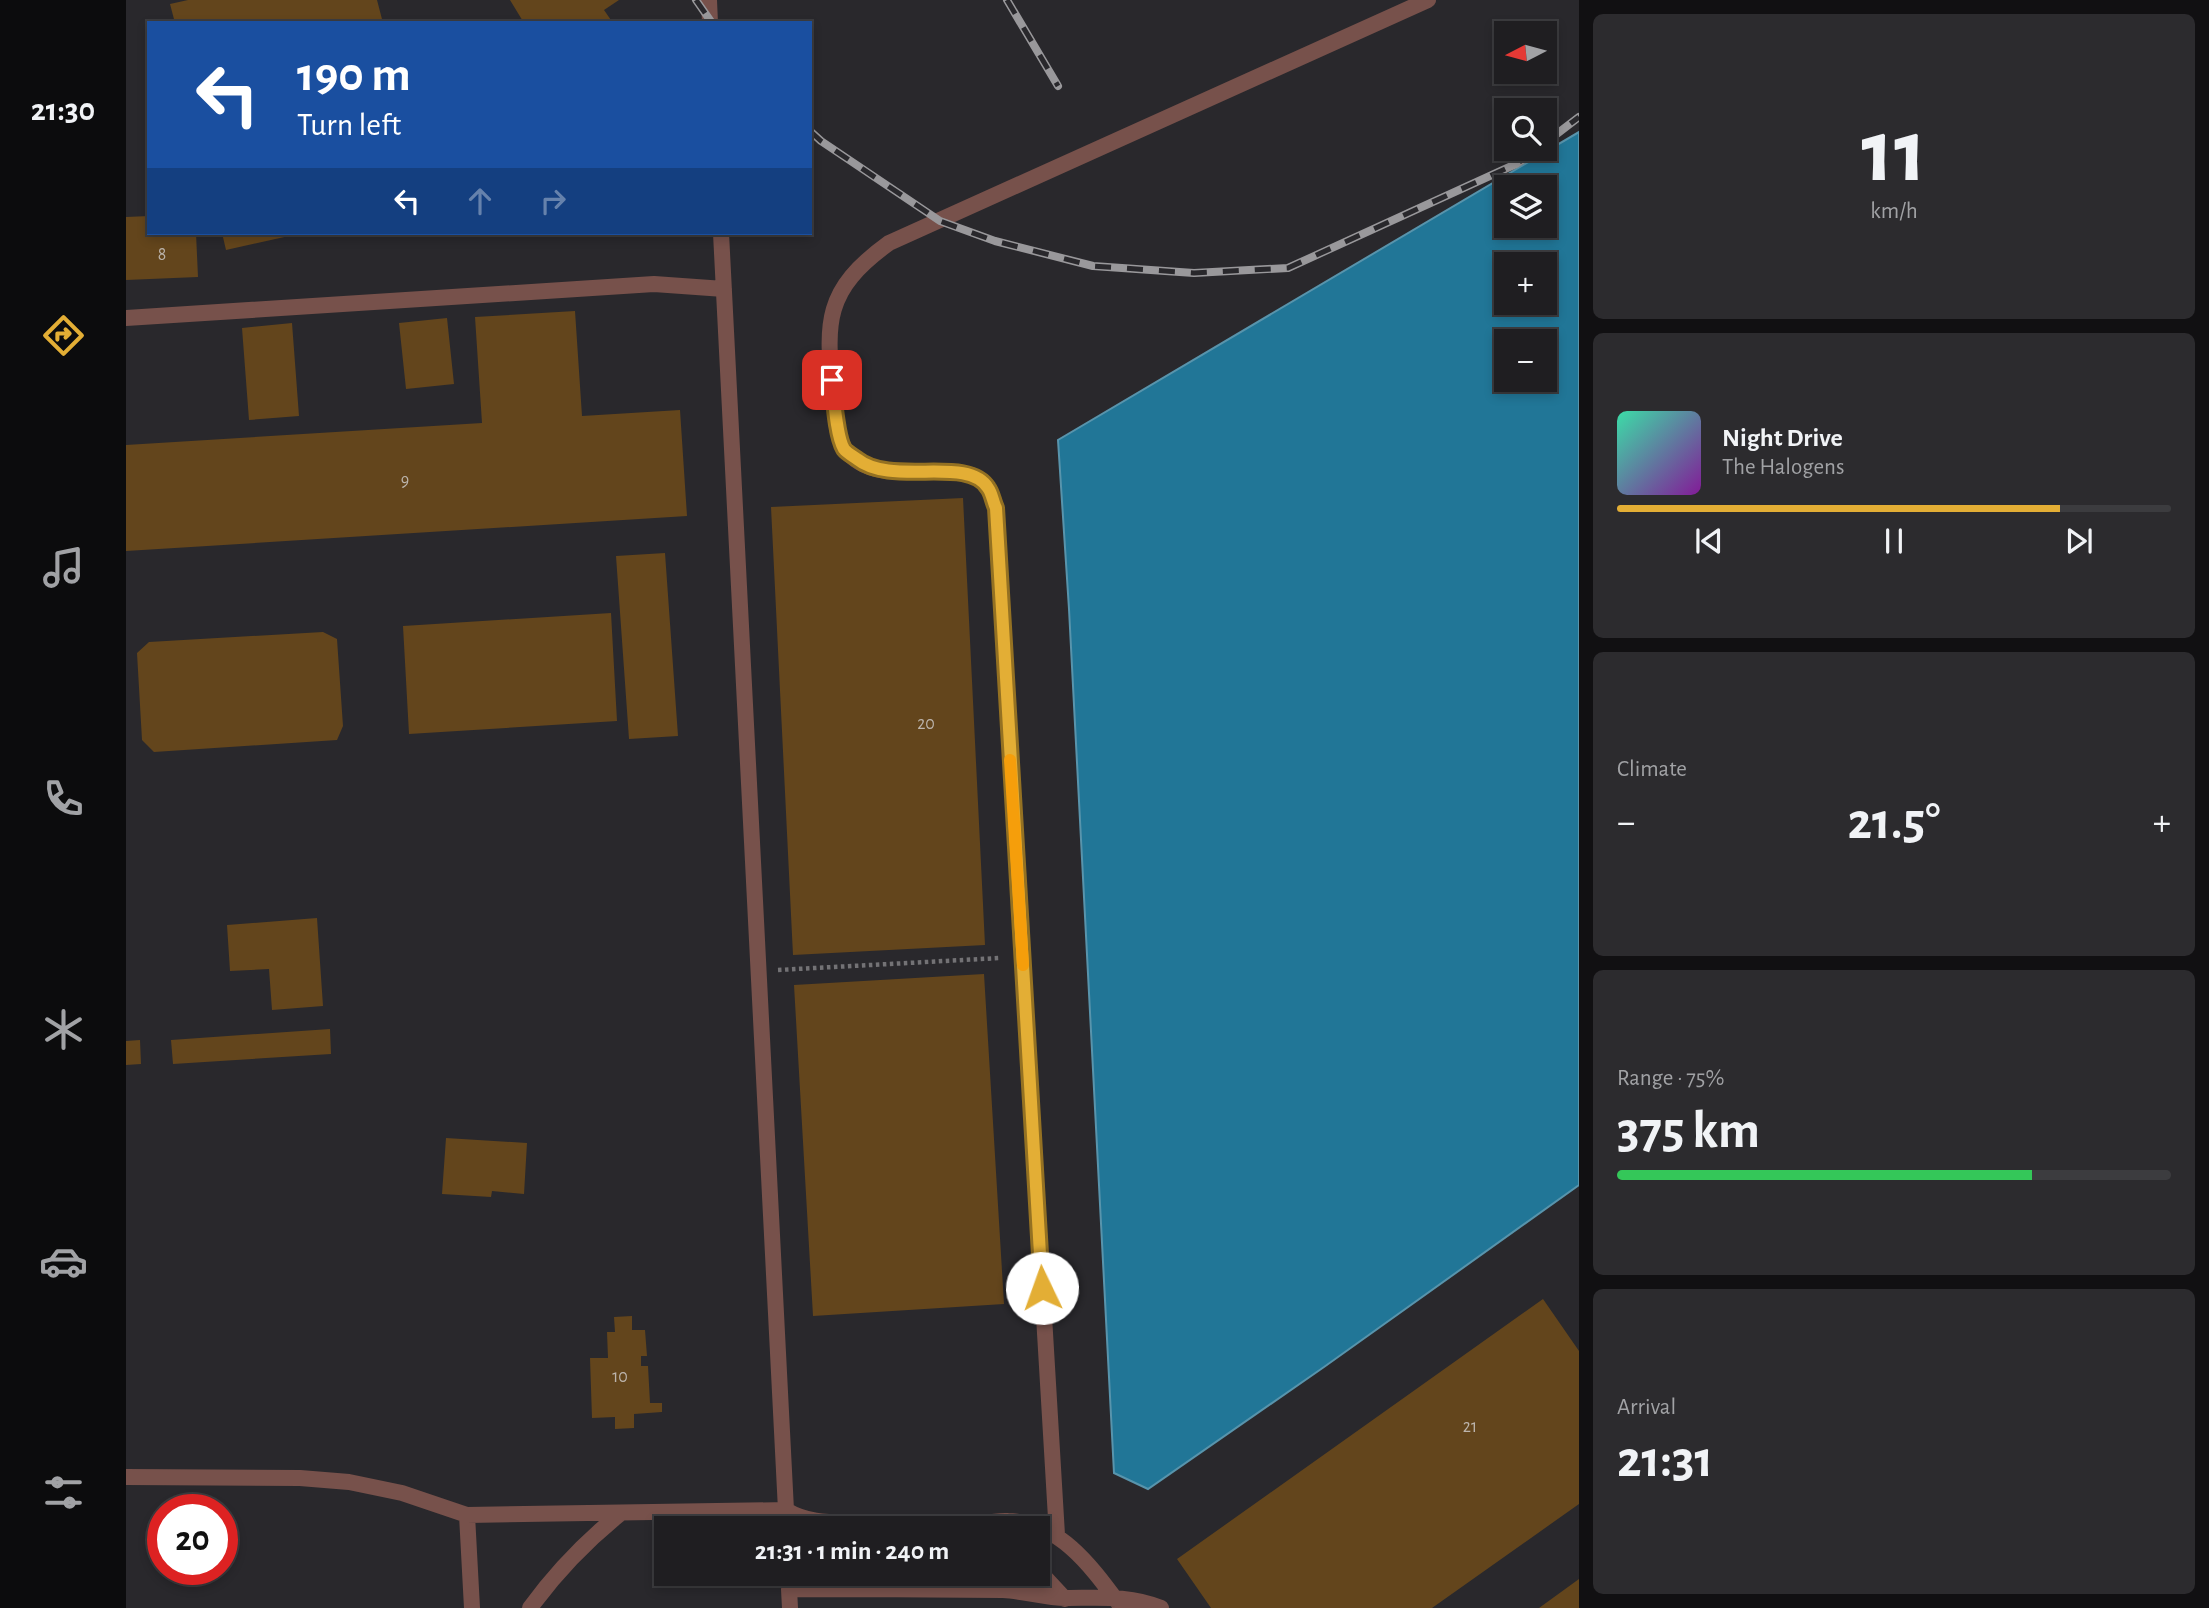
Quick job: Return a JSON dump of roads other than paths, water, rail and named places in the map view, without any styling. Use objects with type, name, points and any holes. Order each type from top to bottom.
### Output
[{"type":"lane","points":[[709,0],[710,21]]},
{"type":"lane","points":[[1057,1535],[996,508],[988,487],[974,475],[957,472],[887,472],[867,467],[844,449],[837,425],[829,358],[833,309],[844,285],[863,261],[889,243],[1428,0]]},
{"type":"lane","points":[[721,235],[786,1510]]},
{"type":"lane","points":[[126,318],[653,284],[724,289]]},
{"type":"lane","points":[[126,1476],[300,1478],[349,1482],[402,1493],[467,1515],[786,1510],[799,1516]]},
{"type":"lane","points":[[530,1608],[555,1575],[586,1542],[621,1513]]},
{"type":"lane","points":[[467,1515],[471,1608]]},
{"type":"lane","points":[[1050,1532],[1080,1555],[1118,1603]]},
{"type":"lane","points":[[1050,1583],[1068,1603]]},
{"type":"lane","points":[[790,1608],[789,1589],[1005,1591],[1068,1603],[1142,1601],[1161,1608]]},
{"type":"water","points":[[1579,132],[1579,1185],[1148,1489],[1114,1473],[1058,440],[1494,182],[1494,238],[1557,238],[1557,175],[1506,175],[1530,161],[1557,161],[1557,145]]},
{"type":"railway","points":[[696,0],[711,21]]},
{"type":"railway","points":[[1007,0],[1058,86]]},
{"type":"railway","points":[[1557,134],[1579,117]]},
{"type":"railway","points":[[812,133],[940,221],[995,241],[1093,266],[1194,273],[1288,268],[1521,161]]}]
